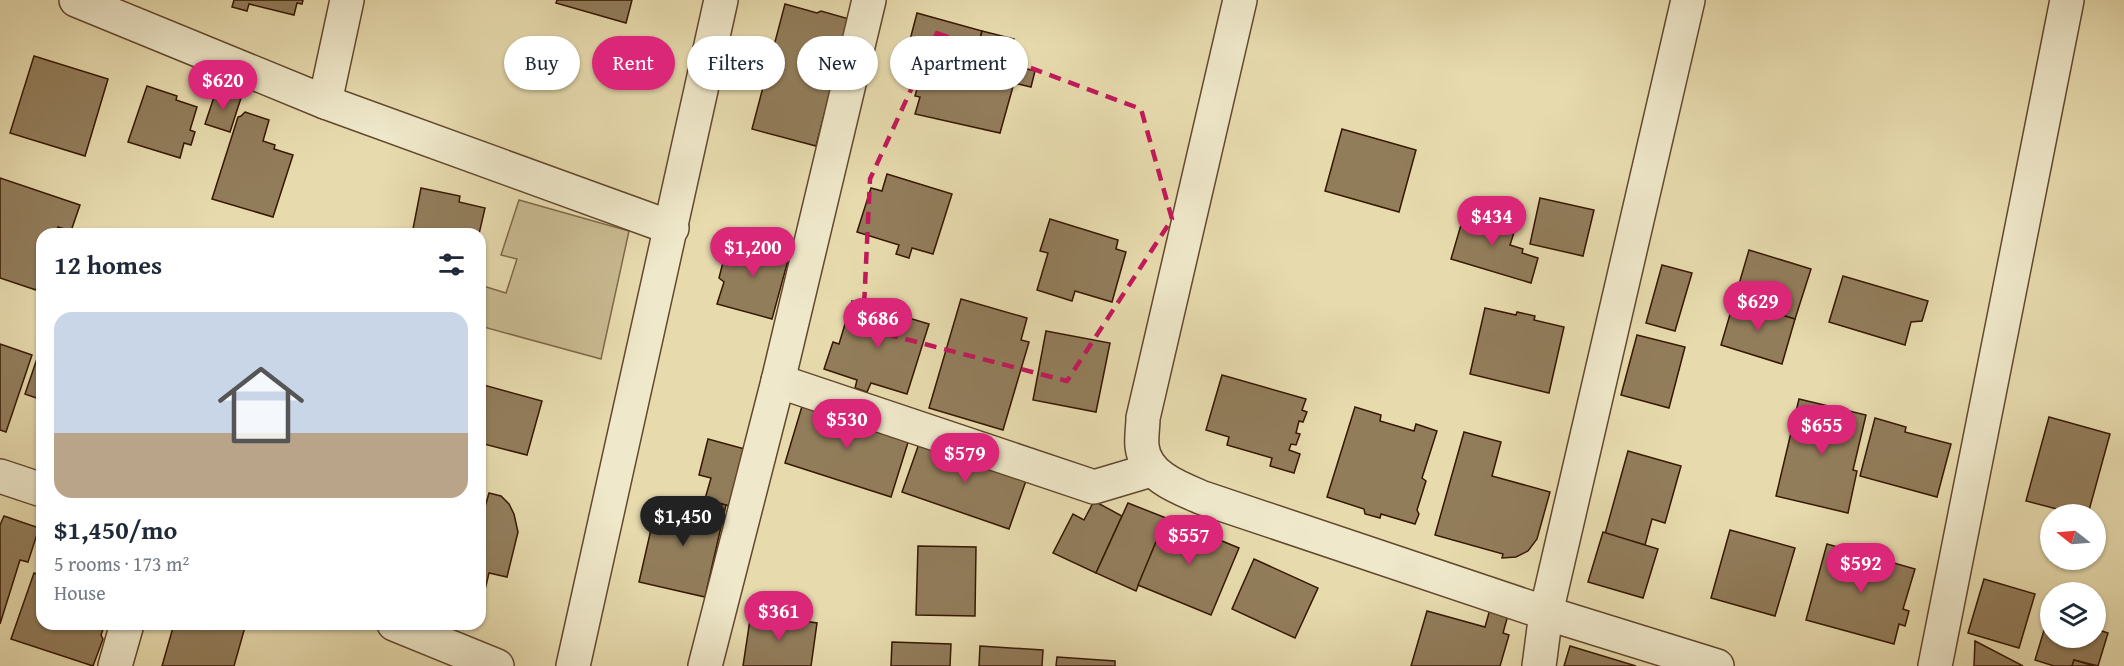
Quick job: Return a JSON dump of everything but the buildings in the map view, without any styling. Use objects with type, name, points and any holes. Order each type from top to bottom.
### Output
[{"type":"street","points":[[76,0],[325,102],[672,228]]},
{"type":"street","points":[[325,102],[347,0]]},
{"type":"street","points":[[573,666],[722,0]]},
{"type":"street","points":[[705,666],[778,381],[869,0]]},
{"type":"street","points":[[1240,0],[1143,418],[1142,448],[1151,470],[1173,485],[1203,498],[1546,613],[1717,666]]},
{"type":"street","points":[[1539,666],[1546,613],[1688,0]]},
{"type":"street","points":[[1935,666],[2067,0]]},
{"type":"street","points":[[778,381],[1094,487],[1151,470]]},
{"type":"street","points":[[0,476],[36,488]]},
{"type":"street","points":[[115,666],[125,630]]},
{"type":"street","points":[[409,630],[497,666]]},
{"type":"highlighted area","points":[[937,33],[1141,109],[1172,219],[1067,381],[863,328],[870,179]]},
{"type":"shaded area","points":[[519,200],[629,231],[601,359],[486,328],[486,287],[506,293],[517,259],[501,255]]}]
